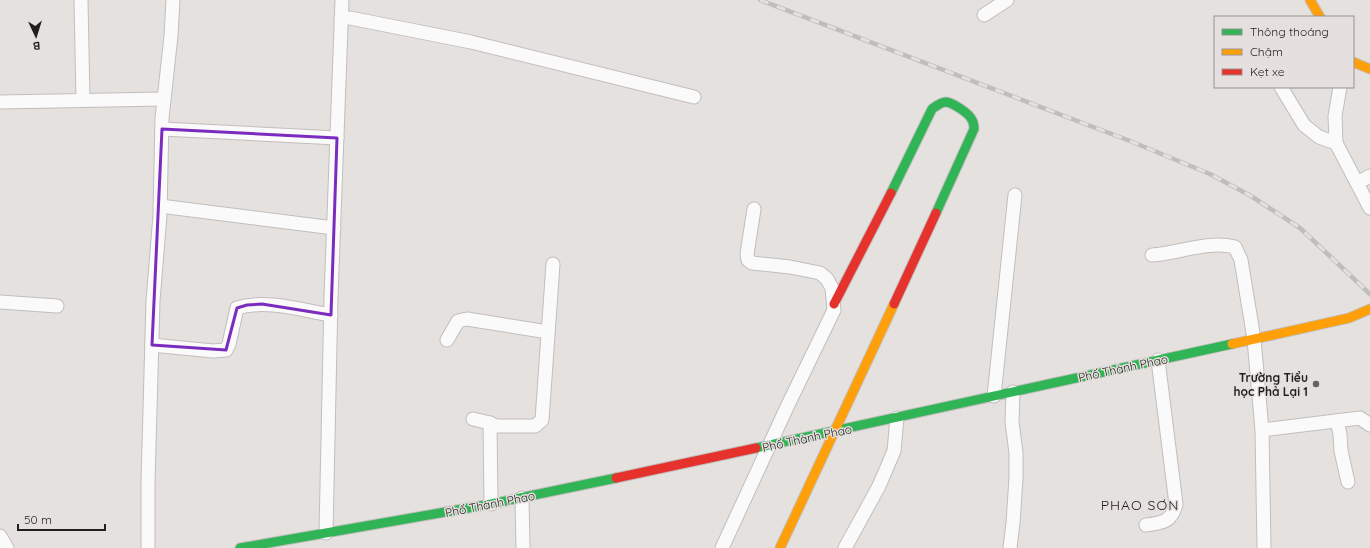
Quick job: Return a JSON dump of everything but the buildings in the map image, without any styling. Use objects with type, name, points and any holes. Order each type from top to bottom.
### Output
[{"type":"street","points":[[81,0],[83,100]]},
{"type":"street","points":[[148,548],[148,482],[153,301],[160,206],[164,99],[171,36],[173,0]]},
{"type":"street","points":[[327,537],[331,315],[342,0]]},
{"type":"street","points":[[984,15],[1007,0]]},
{"type":"street","points":[[1310,0],[1319,16]]},
{"type":"street","points":[[341,18],[350,18],[471,42],[694,97]]},
{"type":"street","points":[[1354,62],[1370,69]]},
{"type":"street","points":[[1282,88],[1304,125],[1319,137],[1336,143]]},
{"type":"street","points":[[1340,88],[1335,116],[1336,143],[1370,208]]},
{"type":"street","points":[[0,102],[164,99]]},
{"type":"street","points":[[780,548],[830,432],[967,147],[974,129],[974,122],[966,113],[946,102],[938,104],[932,109],[869,238],[834,304]]},
{"type":"street","points":[[162,130],[337,138]]},
{"type":"street","points":[[1357,183],[1370,176]]},
{"type":"street","points":[[994,396],[1015,195]]},
{"type":"street","points":[[160,206],[334,228]]},
{"type":"street","points":[[722,548],[773,445],[834,310],[832,288],[826,278],[820,273],[790,267],[752,263],[748,260],[747,254],[754,209]]},
{"type":"street","points":[[1152,255],[1225,245],[1235,247],[1241,260],[1254,339],[1262,430],[1264,548]]},
{"type":"street","points":[[473,419],[496,426],[535,426],[542,420],[553,264]]},
{"type":"street","points":[[0,302],[57,306]]},
{"type":"street","points":[[152,345],[213,351],[226,350],[229,344],[237,308],[247,305],[262,304],[331,315]]},
{"type":"street","name":"Phố Thành Phao","points":[[240,548],[327,537],[773,445],[1349,318],[1370,309]]},
{"type":"street","points":[[447,340],[458,321],[468,319],[548,332]]},
{"type":"street","points":[[1146,525],[1160,523],[1168,519],[1175,511],[1176,504],[1158,360]]},
{"type":"street","points":[[1010,548],[1016,478],[1016,453],[1012,422],[1013,392]]},
{"type":"street","points":[[845,548],[879,486],[894,451],[897,418]]},
{"type":"street","points":[[1262,430],[1360,418],[1370,425]]},
{"type":"street","points":[[1337,421],[1340,434],[1341,451],[1348,482]]},
{"type":"street","points":[[490,423],[491,504]]},
{"type":"street","points":[[522,498],[523,548]]},
{"type":"street","points":[[0,536],[7,548]]},
{"type":"highlighted area","points":[[162,129],[337,138],[331,315],[262,304],[247,305],[237,308],[226,350],[152,345]]},
{"type":"railway","points":[[760,0],[1130,141],[1210,174],[1251,196],[1300,228],[1370,294]]},
{"type":"traffic: fast","points":[[891,193],[932,109],[944,102],[953,104],[970,117],[974,123],[974,129],[936,213]]},
{"type":"traffic: fast","points":[[756,448],[1232,344]]},
{"type":"traffic: fast","points":[[240,548],[491,504],[616,478]]},
{"type":"traffic: slow","points":[[1310,0],[1319,16]]},
{"type":"traffic: slow","points":[[1354,62],[1370,69]]},
{"type":"traffic: slow","points":[[780,548],[894,304]]},
{"type":"traffic: slow","points":[[1232,344],[1349,318],[1370,309]]},
{"type":"traffic: jam","points":[[834,304],[891,193]]},
{"type":"traffic: jam","points":[[894,304],[936,213]]},
{"type":"traffic: jam","points":[[616,478],[756,448]]},
{"type":"place","name":"Trường Tiểu học Phả Lại 1","points":[[1316,384]]},
{"type":"district","name":"PHAO SƠN","points":[[1140,505]]}]
